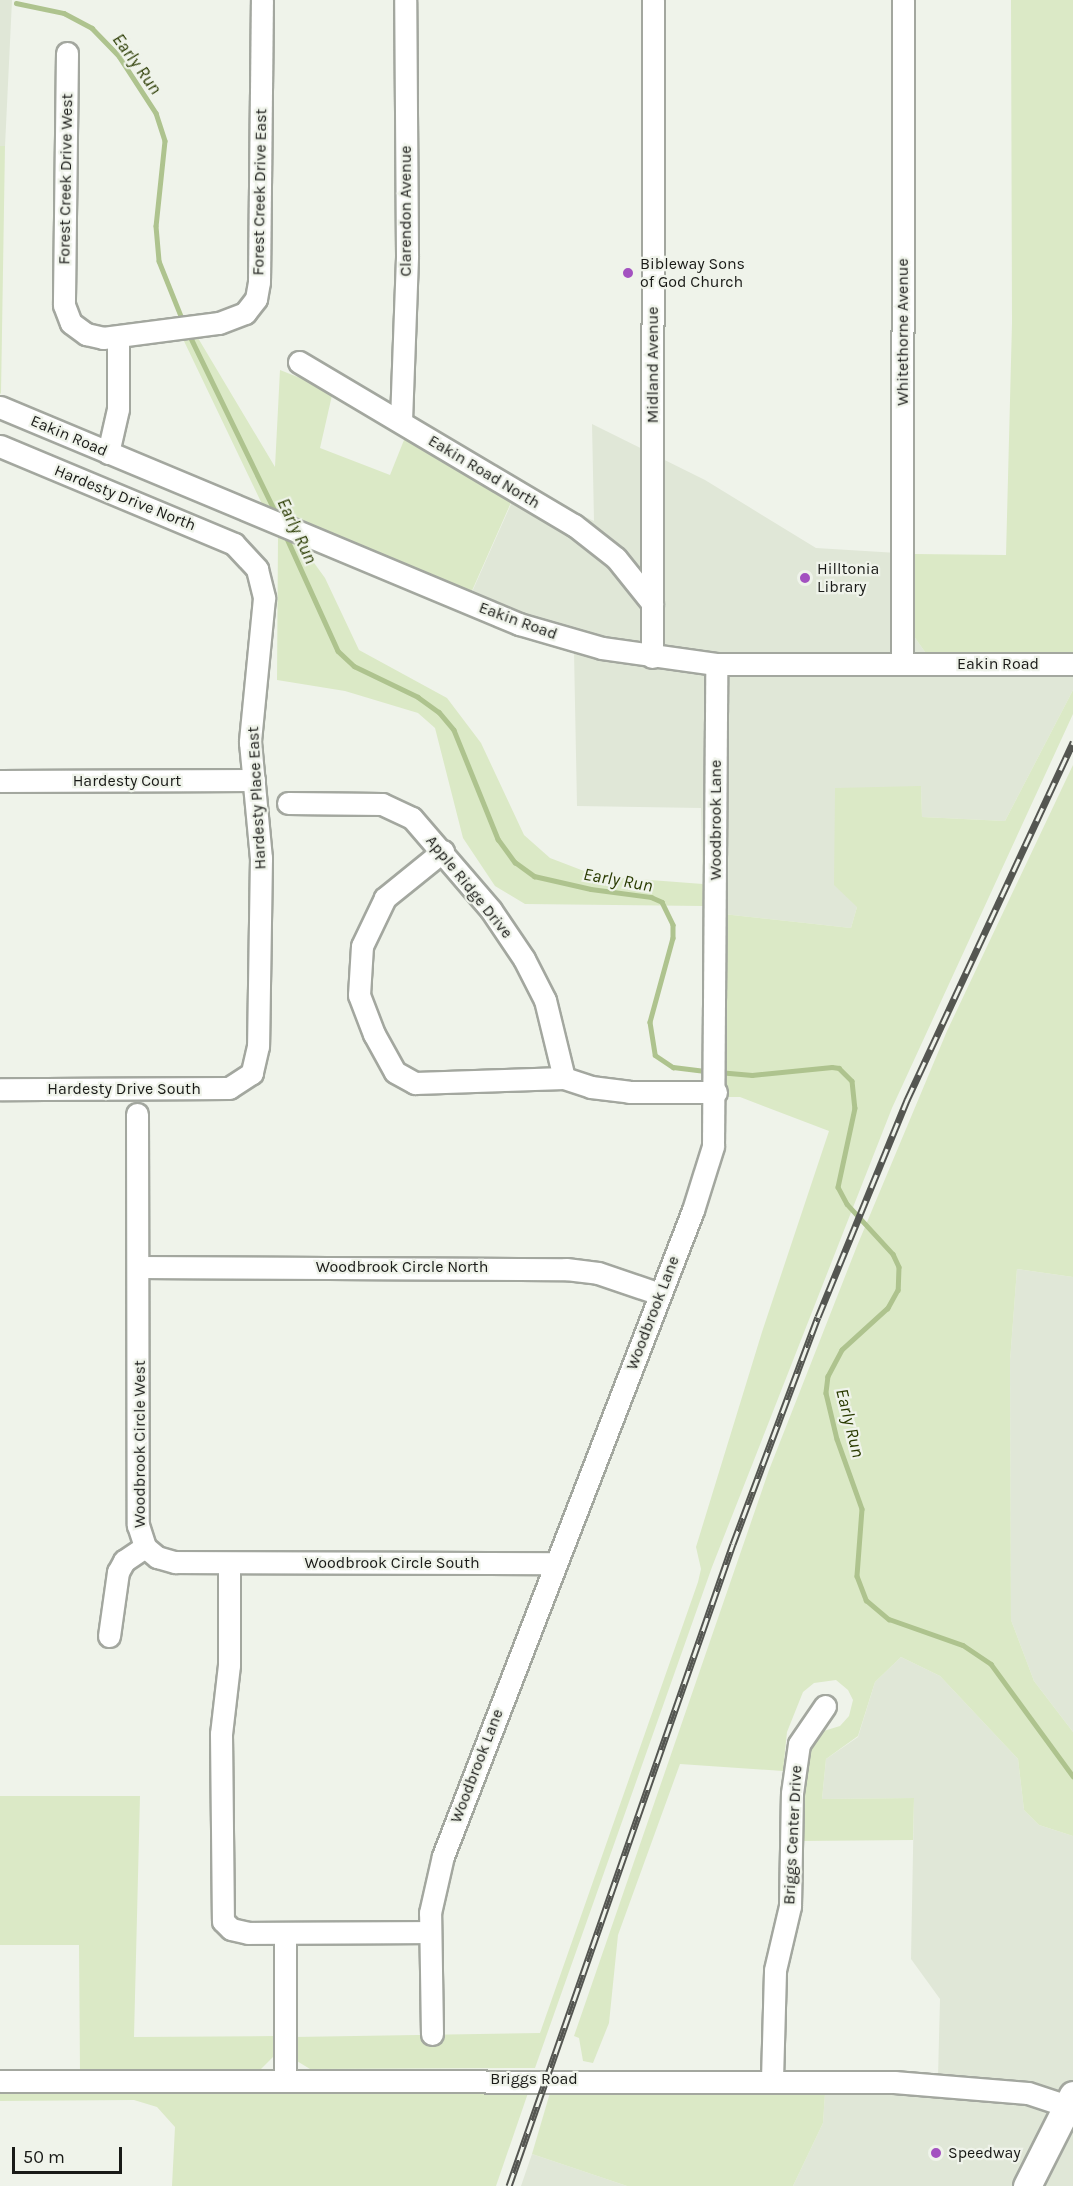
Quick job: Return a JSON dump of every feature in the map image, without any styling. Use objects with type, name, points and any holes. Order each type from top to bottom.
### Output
[{"type":"main road","points":[[1026,2186],[1071,2103]]},
{"type":"street","name":"Forest Creek Drive East","points":[[64,305],[71,323],[86,334],[118,337],[186,328],[245,313],[256,299],[262,0]]},
{"type":"street","name":"Clarendon Avenue","points":[[401,421],[407,255],[405,0]]},
{"type":"street","name":"Midland Avenue","points":[[652,0],[652,657]]},
{"type":"street","name":"Whitethorne Avenue","points":[[902,664],[903,0]]},
{"type":"street","name":"Forest Creek Drive West","points":[[64,305],[67,53]]},
{"type":"street","points":[[108,453],[118,410],[118,337]]},
{"type":"street","name":"Eakin Road North","points":[[299,362],[574,525],[616,558],[652,603]]},
{"type":"street","name":"Eakin Road","points":[[0,407],[519,624],[602,648],[652,657],[716,664],[1073,664]]},
{"type":"street","name":"Hardesty Drive North","points":[[0,446],[220,536],[247,554]]},
{"type":"street","name":"Hardesty Place East","points":[[246,1079],[255,1065],[258,1046],[261,858],[250,742],[264,598],[257,569],[247,554]]},
{"type":"street","name":"Woodbrook Lane","points":[[432,2034],[430,1932],[434,1884],[704,1178],[713,1146],[716,664]]},
{"type":"street","name":"Hardesty Court","points":[[0,781],[254,780]]},
{"type":"street","name":"Apple Ridge Drive","points":[[288,802],[382,804],[412,818],[443,851],[491,910],[524,959],[545,1000],[564,1078]]},
{"type":"street","points":[[443,851],[385,898],[367,930],[358,980],[374,1034],[395,1072],[415,1083],[564,1078],[591,1087],[629,1092],[715,1078]]},
{"type":"street","name":"Hardesty Drive South","points":[[0,1089],[211,1089],[229,1088],[246,1079]]},
{"type":"street","name":"Woodbrook Circle West","points":[[137,1114],[138,1525],[145,1547],[157,1557],[175,1562],[229,1563]]},
{"type":"street","name":"Woodbrook Circle North","points":[[139,1267],[557,1269],[598,1273],[660,1293]]},
{"type":"street","points":[[109,1636],[117,1572],[124,1561],[145,1547]]},
{"type":"street","points":[[229,1563],[229,1665],[221,1734],[221,1916],[237,1932],[430,1932]]},
{"type":"street","name":"Woodbrook Circle South","points":[[229,1563],[556,1563]]},
{"type":"street","name":"Briggs Center Drive","points":[[772,2079],[775,1970],[790,1906],[792,1793],[799,1744],[825,1706]]},
{"type":"street","points":[[285,1933],[285,2079]]},
{"type":"street","name":"Briggs Road","points":[[0,2080],[772,2079],[949,2084],[1029,2093],[1071,2103]]},
{"type":"shaded area","points":[[0,0],[12,0],[5,146],[0,146]]},
{"type":"shaded area","points":[[592,424],[705,480],[816,548],[914,554],[913,635],[925,652],[1073,652],[1073,690],[1005,821],[922,817],[921,786],[857,907],[851,928],[723,914],[703,906],[701,808],[577,806],[574,652],[464,610],[519,486],[594,521]]},
{"type":"shaded area","points":[[1017,1269],[1073,1277],[1073,1732],[1034,1681],[1011,1620],[1010,1361]]},
{"type":"shaded area","points":[[901,1657],[940,1676],[1018,1759],[1024,1810],[1039,1825],[1073,1836],[1073,2186],[793,2186],[823,2123],[826,2078],[938,2077],[940,1999],[911,1959],[914,1798],[822,1799],[826,1759],[858,1737],[875,1682]]},
{"type":"shaded area","points":[[532,2154],[627,2186],[521,2186]]},
{"type":"green space","points":[[1011,0],[1073,0],[1073,652],[925,652],[913,635],[914,554],[1006,555],[1012,323]]},
{"type":"green space","points":[[0,146],[5,146],[1,394],[0,393]]},
{"type":"green space","points":[[198,338],[275,467],[280,370],[333,391],[320,448],[390,475],[406,435],[513,498],[471,593],[262,504],[183,339]]},
{"type":"green space","points":[[278,537],[304,549],[325,578],[359,650],[447,698],[481,743],[524,835],[550,858],[597,876],[703,884],[703,906],[525,904],[495,886],[463,838],[435,728],[418,713],[345,691],[277,680]]},
{"type":"green space","points":[[1073,690],[1073,714],[892,1108],[712,1567],[535,2068],[310,2069],[292,2058],[293,2037],[540,2033],[698,1582],[701,1569],[696,1547],[762,1332],[829,1131],[740,1097],[725,1097],[723,914],[851,928],[857,907],[834,885],[835,788],[921,786],[922,817],[1005,821]]},
{"type":"green space","points":[[1073,765],[1073,1277],[1017,1269],[1010,1361],[1011,1620],[1034,1681],[1073,1732],[1073,1836],[1039,1825],[1024,1810],[1018,1759],[940,1676],[901,1657],[875,1682],[858,1736],[826,1759],[822,1799],[914,1798],[913,1840],[801,1841],[802,1773],[807,1744],[817,1733],[840,1726],[849,1716],[853,1700],[848,1690],[836,1680],[814,1683],[803,1692],[787,1732],[783,1771],[680,1764],[618,1935],[609,2023],[593,2063],[583,2061],[579,2038],[574,2036],[769,1470],[857,1246],[947,1031]]},
{"type":"green space","points":[[0,1796],[140,1796],[134,2037],[276,2036],[276,2054],[260,2070],[80,2073],[79,1945],[0,1945]]},
{"type":"green space","points":[[552,2086],[825,2093],[823,2123],[793,2186],[627,2186],[532,2154]]},
{"type":"green space","points":[[525,2087],[528,2093],[496,2186],[172,2186],[175,2127],[157,2107],[134,2100],[0,2101],[0,2088]]},
{"type":"waterway","name":"Early Run","points":[[16,3],[64,13],[92,28],[119,56],[156,113],[165,141],[156,226],[159,261],[183,321]]},
{"type":"waterway","name":"Early Run","points":[[189,334],[277,515]]},
{"type":"waterway","name":"Early Run","points":[[285,534],[338,651],[354,666],[418,697],[439,712],[454,730],[498,839],[515,862],[534,876],[591,889],[651,897],[662,902],[673,925],[673,938],[650,1022],[655,1055],[673,1067],[707,1071]]},
{"type":"waterway","name":"Early Run","points":[[718,1072],[752,1075],[832,1067],[839,1068],[852,1081],[855,1108],[838,1187],[847,1204],[893,1254],[899,1267],[898,1290],[888,1308],[842,1350],[828,1376],[826,1393],[837,1439],[862,1509],[857,1576],[866,1600],[889,1619],[963,1645],[991,1664],[1073,1776]]},
{"type":"railway","points":[[509,2186],[733,1544],[818,1317],[907,1100],[1073,742]]},
{"type":"place","name":"Bibleway Sons of God Church","points":[[628,273]]},
{"type":"place","name":"Hilltonia Library","points":[[805,578]]},
{"type":"place","name":"Speedway","points":[[936,2153]]}]
